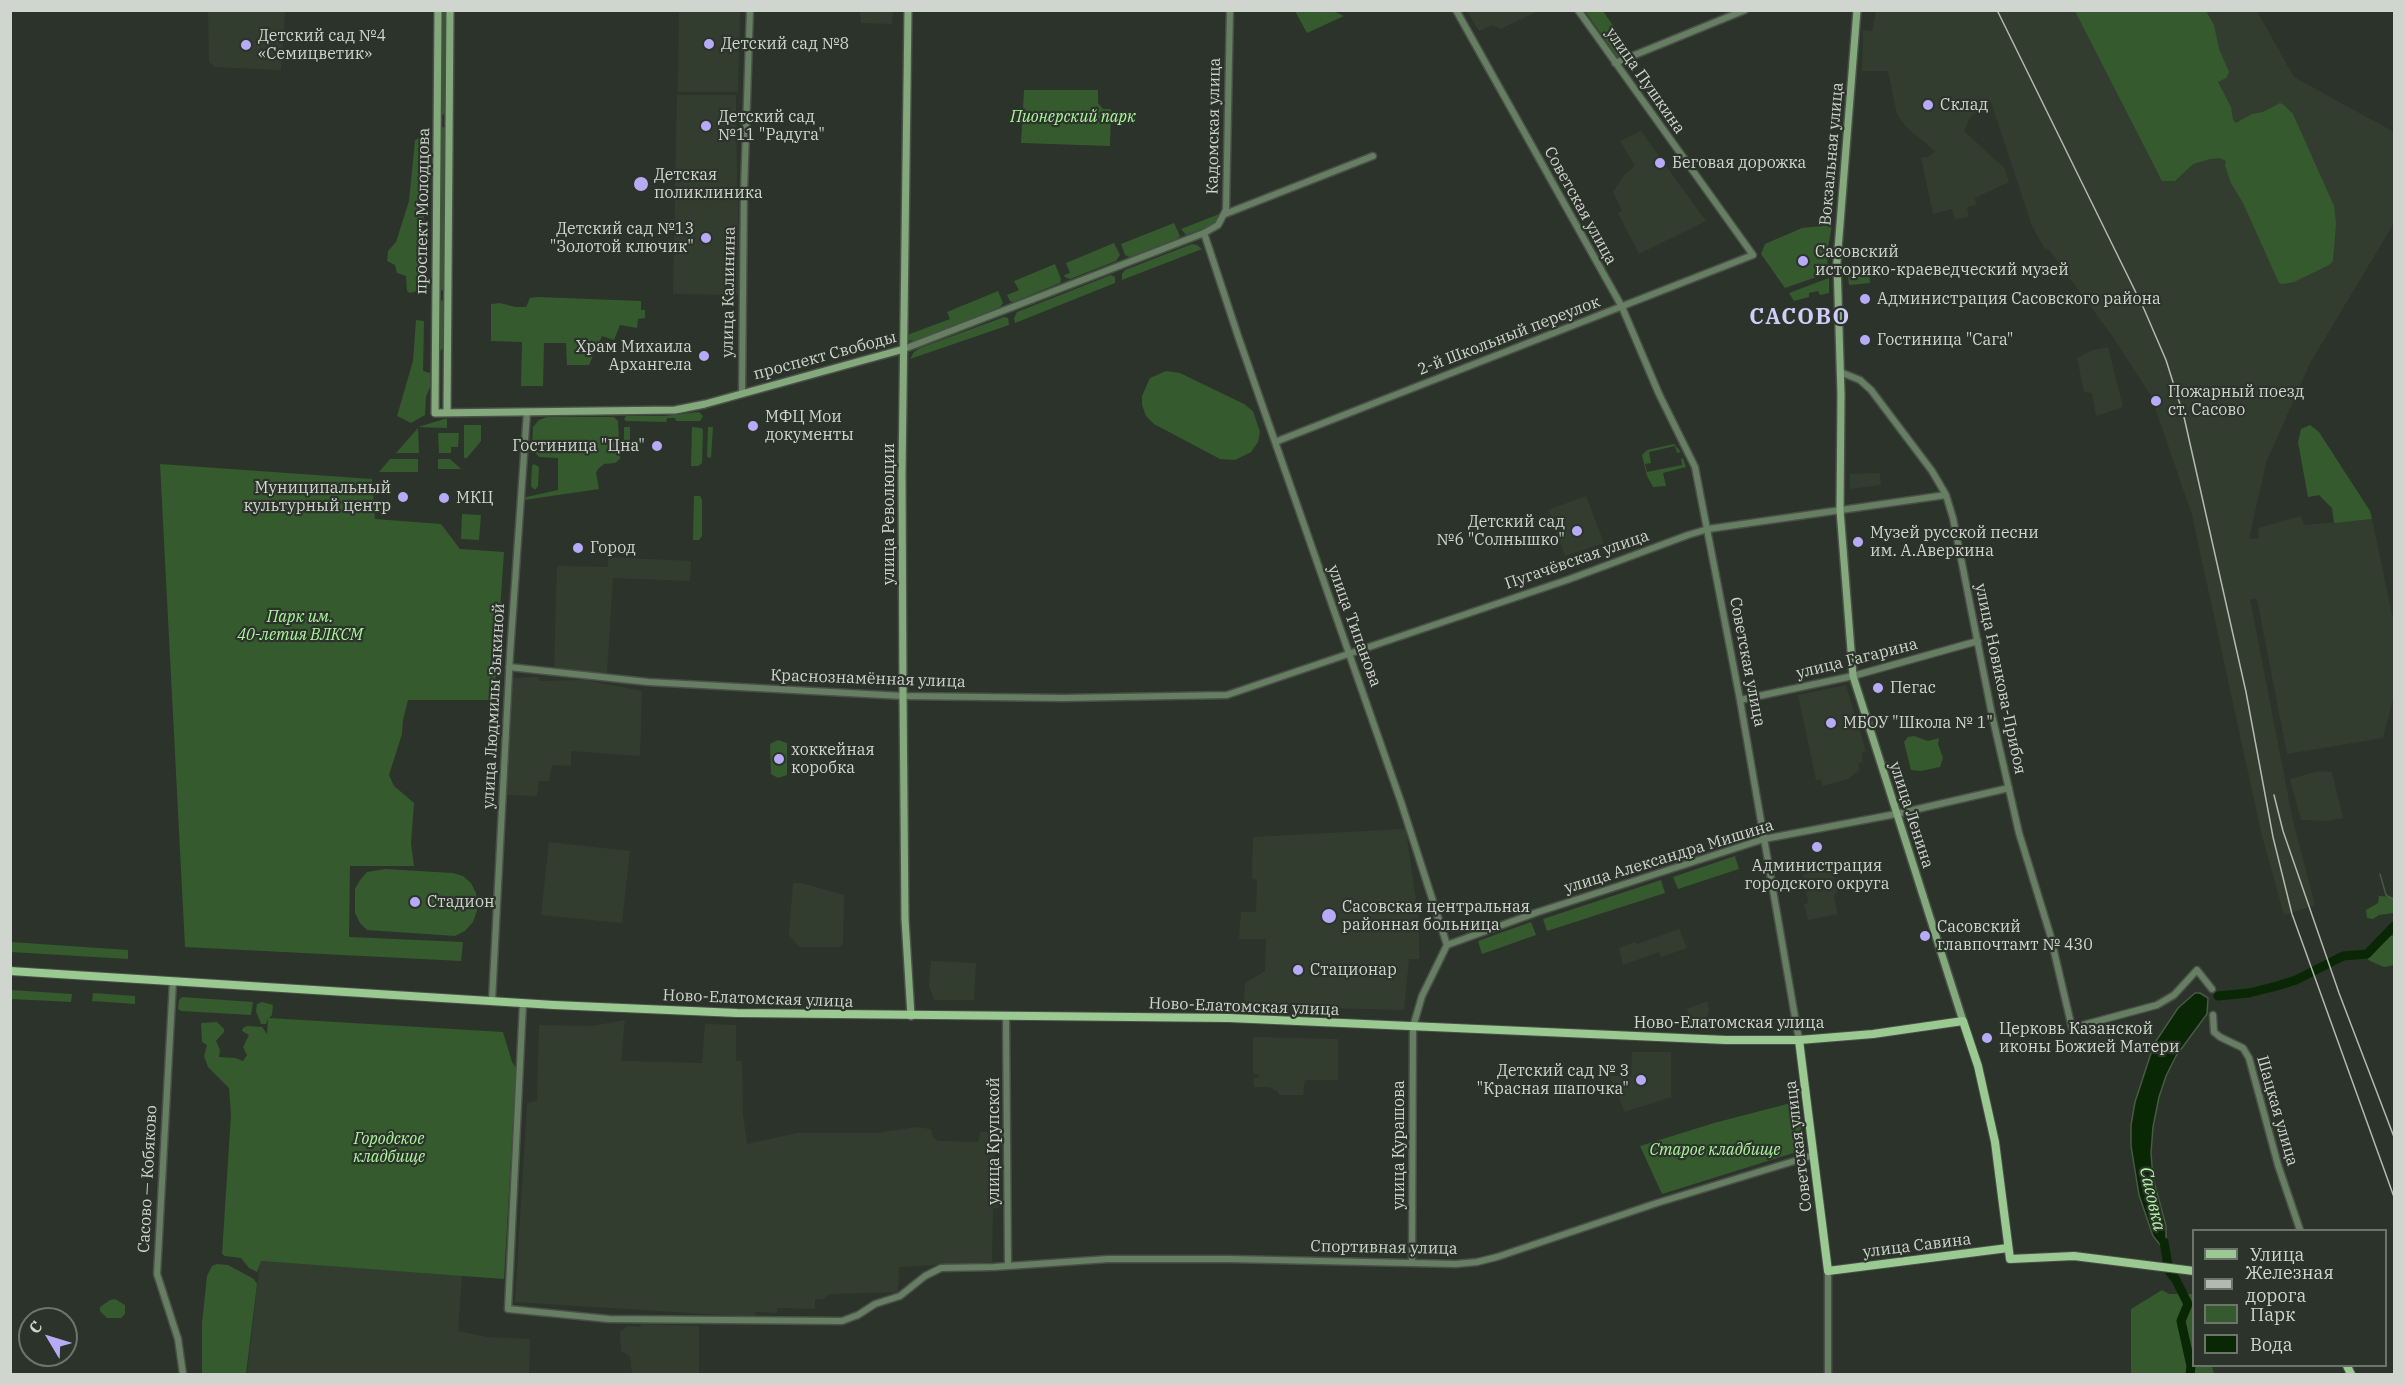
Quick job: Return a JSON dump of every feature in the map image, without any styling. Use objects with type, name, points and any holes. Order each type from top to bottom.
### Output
[{"type":"main road","name":"проспект Молодцова","points":[[435,413],[438,10]]},
{"type":"main road","name":"проспект Молодцова","points":[[447,413],[450,10]]},
{"type":"main road","name":"улица Революции","points":[[908,10],[903,696],[904,909],[911,1016]]},
{"type":"main road","name":"Вокзальная улица","points":[[1840,372],[1837,252],[1857,10]]},
{"type":"main road","name":"проспект Свободы","points":[[435,413],[675,410],[904,349]]},
{"type":"main road","name":"улица Ленина","points":[[1840,372],[1840,510],[1852,676],[1978,1066],[1993,1132],[2010,1258],[2074,1256],[2191,1270]]},
{"type":"main road","name":"Ново-Елатомская улица","points":[[10,971],[523,1003],[737,1013],[1217,1018],[1726,1040],[1799,1040],[1873,1034],[1963,1021]]},
{"type":"main road","name":"Советская улица","points":[[1799,1040],[1828,1271]]},
{"type":"main road","name":"улица Савина","points":[[1828,1271],[2008,1248]]},
{"type":"street","name":"улица Калинина","points":[[742,393],[744,191],[750,10]]},
{"type":"street","name":"Кадомская улица","points":[[1204,233],[1218,225],[1225,214],[1230,10]]},
{"type":"street","name":"Советская улица","points":[[1456,10],[1622,307],[1659,394],[1695,467],[1740,700],[1799,1040]]},
{"type":"street","name":"улица Пушкина","points":[[1578,10],[1753,255]]},
{"type":"street","points":[[1615,63],[1745,10]]},
{"type":"street","points":[[1225,214],[1373,156]]},
{"type":"street","name":"проспект Свободы","points":[[904,349],[1204,233]]},
{"type":"street","name":"улица Типанова","points":[[1204,233],[1424,871],[1447,945]]},
{"type":"street","name":"2-й Школьный переулок","points":[[1275,442],[1753,255]]},
{"type":"street","name":"улица Новикова-Прибоя","points":[[1840,372],[1860,380],[1871,390],[1932,471],[1946,495],[1953,518],[2019,833],[2050,934],[2072,1028],[2157,1005],[2174,995],[2197,970],[2212,989]]},
{"type":"street","name":"улица Людмилы Зыкиной","points":[[492,1001],[509,667],[527,412]]},
{"type":"street","name":"Пугачёвская улица","points":[[1227,695],[1350,655],[1708,530],[1946,495]]},
{"type":"street","name":"улица Гагарина","points":[[1740,700],[1852,676],[1978,641]]},
{"type":"street","name":"Краснознамённая улица","points":[[509,667],[648,682],[903,696],[1064,698],[1227,695]]},
{"type":"street","name":"улица Александра Мишина","points":[[1447,945],[1538,912],[1764,839],[1896,814],[2009,788]]},
{"type":"street","points":[[1413,1027],[1422,996],[1447,945]]},
{"type":"street","name":"Сасово — Кобяково","points":[[173,981],[157,1274],[176,1331],[183,1374]]},
{"type":"street","name":"Спортивная улица","points":[[523,1003],[508,1309],[609,1319],[842,1321],[858,1315],[875,1304],[900,1296],[925,1276],[941,1268],[1119,1259],[1456,1264],[1497,1257],[1657,1203],[1814,1155]]},
{"type":"street","name":"Шацкая улица","points":[[2213,1015],[2214,1032],[2243,1048],[2249,1058],[2278,1165],[2300,1229]]},
{"type":"street","name":"улица Крупской","points":[[1006,1017],[1008,1265]]},
{"type":"street","name":"улица Курашова","points":[[1412,1263],[1413,1027]]},
{"type":"street","name":"Советская улица","points":[[1828,1271],[1828,1374]]},
{"type":"shaded area","name":"Детский сад №4 «Семицветик»","points":[[208,11],[285,11],[281,70],[215,67],[209,62]]},
{"type":"shaded area","name":"Детский сад №8","points":[[679,11],[740,11],[738,92],[678,92]]},
{"type":"shaded area","points":[[860,11],[893,11],[892,24],[861,23]]},
{"type":"shaded area","points":[[1467,11],[1538,11],[1501,29],[1492,25],[1479,31]]},
{"type":"shaded area","points":[[1876,11],[2257,11],[2294,77],[2394,132],[2394,223],[2310,363],[2266,463],[2249,539],[2259,538],[2258,528],[2301,516],[2304,525],[2372,519],[2394,624],[2394,696],[2383,738],[2287,754],[2257,599],[2250,599],[2293,821],[2315,905],[2284,915],[2261,832],[2192,515],[2151,396],[2113,337],[2049,250],[2044,248],[2032,226],[1991,102],[1971,116],[1964,131],[2005,169],[2009,182],[1975,198],[1976,205],[1967,207],[1969,217],[1955,219],[1952,209],[1933,214],[1921,158],[1930,156],[1935,151],[1906,127],[1897,114],[1888,71],[1862,71],[1863,30],[1872,31]]},
{"type":"shaded area","name":"Детский сад №11 \"Радуга\"","points":[[677,95],[736,95],[737,187],[675,189]]},
{"type":"shaded area","points":[[1641,131],[1706,221],[1639,254],[1618,213],[1622,211],[1613,192],[1625,174],[1635,166],[1620,141]]},
{"type":"shaded area","name":"Детский сад №13 \"Золотой ключик\"","points":[[738,195],[739,295],[673,294],[675,198]]},
{"type":"shaded area","points":[[2108,347],[2123,407],[2096,416],[2092,393],[2084,392],[2077,358],[2093,350]]},
{"type":"shaded area","points":[[1880,473],[1881,485],[1850,489],[1850,474]]},
{"type":"shaded area","name":"Детский сад №6 \"Солнышко\"","points":[[1586,496],[1604,543],[1565,556],[1548,510]]},
{"type":"shaded area","points":[[608,557],[691,561],[690,581],[613,578],[607,673],[554,670],[557,566],[608,567]]},
{"type":"shaded area","points":[[538,677],[540,681],[585,680],[642,691],[640,756],[571,751],[571,766],[552,765],[549,781],[539,781],[537,796],[507,795],[513,678]]},
{"type":"shaded area","name":"МБОУ \"Школа № 1\"","points":[[1846,685],[1866,751],[1861,753],[1863,762],[1858,764],[1860,770],[1848,779],[1823,786],[1821,779],[1816,780],[1798,695]]},
{"type":"shaded area","points":[[2318,771],[2332,772],[2343,818],[2328,821],[2301,820],[2290,779]]},
{"type":"shaded area","name":"Сасовская центральная районная больница","points":[[1404,829],[1419,920],[1419,959],[1409,959],[1404,1010],[1244,1006],[1245,983],[1265,971],[1266,939],[1239,939],[1241,912],[1256,912],[1257,880],[1252,879],[1253,837]]},
{"type":"shaded area","points":[[549,842],[630,851],[622,923],[541,915]]},
{"type":"shaded area","points":[[1832,868],[1837,893],[1834,894],[1834,899],[1838,914],[1808,920],[1804,904],[1808,903],[1803,874]]},
{"type":"shaded area","points":[[793,883],[802,883],[844,895],[843,944],[840,947],[799,947],[789,935]]},
{"type":"shaded area","points":[[1679,929],[1687,948],[1661,957],[1659,952],[1623,965],[1619,948]]},
{"type":"shaded area","points":[[931,961],[976,963],[974,1000],[934,1000],[929,986]]},
{"type":"shaded area","points":[[1707,1001],[1709,1008],[1707,1022],[1711,1024],[1689,1023],[1687,1009]]},
{"type":"shaded area","points":[[625,1020],[621,1061],[702,1063],[705,1024],[736,1025],[736,1061],[742,1061],[743,1113],[747,1144],[797,1133],[877,1133],[916,1127],[931,1129],[933,1137],[938,1141],[978,1142],[980,1132],[1000,1132],[999,1149],[994,1150],[994,1157],[998,1158],[999,1208],[993,1208],[992,1262],[899,1267],[898,1292],[830,1294],[823,1299],[815,1299],[815,1309],[777,1308],[777,1313],[756,1312],[755,1317],[515,1302],[527,1103],[537,1101],[539,1025],[591,1026]]},
{"type":"shaded area","points":[[1253,1037],[1338,1039],[1338,1080],[1305,1080],[1303,1095],[1279,1095],[1269,1087],[1254,1087],[1254,1078],[1259,1078],[1259,1075],[1253,1073]]},
{"type":"shaded area","name":"Детский сад № 3 \"Красная шапочка\"","points":[[1632,1052],[1671,1052],[1671,1097],[1625,1112],[1609,1076],[1631,1076]]},
{"type":"shaded area","points":[[260,1261],[462,1275],[458,1331],[487,1337],[530,1339],[529,1374],[247,1374]]},
{"type":"shaded area","points":[[641,1324],[699,1326],[699,1374],[632,1374],[630,1356],[621,1351],[620,1332],[627,1326],[640,1327]]},
{"type":"green space","points":[[441,11],[446,11],[446,112],[443,115],[440,113]]},
{"type":"green space","points":[[1295,11],[1333,11],[1344,16],[1307,33]]},
{"type":"green space","points":[[1585,11],[1603,11],[1630,50],[1629,53],[1617,57]]},
{"type":"green space","points":[[2075,11],[2206,11],[2214,25],[2219,49],[2229,72],[2226,78],[2218,82],[2231,107],[2233,120],[2236,123],[2280,103],[2284,105],[2293,114],[2334,206],[2336,224],[2333,261],[2294,282],[2279,283],[2243,203],[2231,183],[2225,165],[2226,161],[2220,158],[2193,164],[2175,181],[2162,181]]},
{"type":"green space","name":"Пионерский парк","points":[[1024,90],[1098,90],[1098,103],[1103,109],[1111,109],[1110,146],[1021,143]]},
{"type":"green space","points":[[441,126],[446,129],[444,289],[441,291]]},
{"type":"green space","points":[[422,136],[426,138],[422,290],[410,293],[407,291],[406,276],[397,273],[395,265],[387,261],[388,251],[396,242],[409,201],[415,140]]},
{"type":"green space","points":[[1222,213],[1207,227],[1186,235],[1181,229]]},
{"type":"green space","points":[[1174,223],[1180,236],[1177,239],[1129,257],[1125,255],[1121,244]]},
{"type":"green space","points":[[1832,225],[1827,253],[1828,273],[1785,288],[1761,254],[1765,244],[1802,228]]},
{"type":"green space","points":[[1114,243],[1120,255],[1116,261],[1070,279],[1065,277],[1064,275],[1070,273],[1066,263]]},
{"type":"green space","points":[[1192,244],[1202,249],[1122,280],[1125,270]]},
{"type":"green space","points":[[1055,264],[1061,279],[1060,283],[1013,302],[1010,301],[1007,295],[1019,290],[1014,281]]},
{"type":"green space","points":[[1869,273],[1870,283],[1849,285],[1848,275]]},
{"type":"green space","points":[[1111,275],[1115,277],[1115,283],[1015,323],[1014,318],[1017,312]]},
{"type":"green space","points":[[1829,278],[1829,293],[1820,295],[1818,291],[1809,293],[1809,297],[1794,301],[1789,293]]},
{"type":"green space","points":[[998,291],[1003,303],[1000,307],[914,341],[908,340],[907,335],[950,319],[947,312]]},
{"type":"green space","points":[[530,298],[641,301],[641,310],[645,310],[645,318],[638,319],[637,328],[620,325],[614,340],[602,336],[589,365],[567,365],[566,343],[544,343],[543,386],[521,386],[522,342],[491,341],[491,304],[526,307]]},
{"type":"green space","points":[[442,300],[444,303],[444,347],[439,352],[439,303]]},
{"type":"green space","points":[[1004,317],[1008,318],[1009,325],[910,359],[920,348]]},
{"type":"green space","points":[[416,320],[424,321],[423,371],[430,373],[430,387],[426,397],[425,415],[411,423],[397,416],[413,361]]},
{"type":"green space","points":[[1166,371],[1180,373],[1244,404],[1253,411],[1260,432],[1258,442],[1251,452],[1235,460],[1220,459],[1154,424],[1146,416],[1142,396],[1150,378]]},
{"type":"green space","points":[[699,412],[703,416],[700,421],[676,421],[675,418],[667,418],[666,422],[626,421],[624,419],[626,416],[664,416]]},
{"type":"green space","points":[[547,417],[614,417],[618,421],[620,459],[615,463],[604,464],[598,469],[596,473],[599,489],[524,500],[526,497],[558,490],[558,458],[539,457],[532,449],[533,427],[539,420]]},
{"type":"green space","points":[[447,419],[447,428],[418,427]]},
{"type":"green space","points":[[464,425],[481,425],[481,441],[467,458],[464,458]]},
{"type":"green space","points":[[2310,425],[2319,432],[2370,511],[2372,519],[2334,523],[2332,508],[2319,495],[2308,497],[2298,442],[2301,429]]},
{"type":"green space","points":[[624,427],[630,427],[630,451],[624,451]]},
{"type":"green space","points":[[692,427],[703,430],[702,463],[698,466],[691,466]]},
{"type":"green space","points":[[708,427],[713,427],[711,458],[707,457]]},
{"type":"green space","points":[[418,428],[419,453],[396,453]]},
{"type":"green space","points":[[438,433],[459,433],[458,447],[451,447],[451,453],[439,453]]},
{"type":"green space","points":[[1674,444],[1681,452],[1677,453],[1675,446],[1649,452],[1651,463],[1645,464],[1647,472],[1682,465],[1681,459],[1683,458],[1686,467],[1663,473],[1666,486],[1653,487],[1647,476],[1642,455],[1647,450]]},
{"type":"green space","points":[[390,459],[418,459],[418,472],[379,472]]},
{"type":"green space","points":[[438,459],[450,459],[461,469],[438,469]]},
{"type":"green space","name":"Парк им. 40-летия ВЛКСМ","points":[[160,464],[372,479],[375,519],[441,524],[460,549],[504,552],[494,700],[408,700],[402,734],[389,775],[394,786],[414,803],[411,843],[414,866],[350,866],[349,937],[463,942],[461,961],[185,947]]},
{"type":"green space","points":[[534,464],[539,467],[538,486],[535,490],[531,486]]},
{"type":"green space","points":[[694,496],[700,496],[702,500],[702,536],[699,540],[693,540]]},
{"type":"green space","points":[[462,514],[481,515],[479,540],[461,539]]},
{"type":"green space","points":[[1914,736],[1928,741],[1939,738],[1938,744],[1943,758],[1940,767],[1921,771],[1911,770],[1904,742],[1908,737]]},
{"type":"green space","name":"хоккейная коробка","points":[[778,740],[787,743],[787,775],[778,778],[771,774],[770,744]]},
{"type":"green space","points":[[1735,856],[1739,869],[1678,889],[1673,877]]},
{"type":"green space","name":"Стадион","points":[[385,869],[453,873],[463,876],[471,883],[476,893],[477,911],[473,922],[465,931],[455,936],[367,930],[355,913],[355,889],[367,872]]},
{"type":"green space","points":[[1661,880],[1665,893],[1547,931],[1543,919]]},
{"type":"green space","points":[[2379,896],[2394,897],[2394,913],[2379,915],[2373,919],[2367,918],[2366,910],[2378,903]]},
{"type":"green space","points":[[1531,922],[1536,935],[1482,954],[1478,941]]},
{"type":"green space","points":[[2390,936],[2394,936],[2394,965],[2384,967],[2370,961],[2364,955],[2367,950],[2380,945]]},
{"type":"green space","points":[[11,942],[128,950],[128,959],[11,952]]},
{"type":"green space","points":[[11,990],[72,994],[71,1002],[11,999]]},
{"type":"green space","points":[[93,993],[135,996],[135,1004],[92,1001]]},
{"type":"green space","points":[[182,997],[253,1002],[251,1015],[181,1011],[178,1009],[179,1000]]},
{"type":"green space","name":"Городское кладбище","points":[[262,1002],[273,1005],[272,1015],[269,1018],[503,1032],[516,1068],[504,1279],[261,1261],[257,1272],[249,1268],[241,1258],[222,1254],[231,1115],[229,1088],[208,1067],[204,1056],[207,1045],[202,1042],[201,1023],[217,1022],[224,1029],[216,1041],[220,1050],[219,1057],[243,1061],[247,1055],[243,1047],[249,1035],[242,1031],[243,1028],[262,1027],[267,1034],[268,1019],[266,1024],[261,1024],[256,1011],[257,1004]]},
{"type":"green space","name":"Старое кладбище","points":[[1799,1103],[1803,1150],[1662,1194],[1640,1146],[1714,1123]]},
{"type":"green space","points":[[228,1265],[254,1279],[257,1284],[246,1374],[202,1374],[202,1323],[207,1276],[212,1266]]},
{"type":"green space","points":[[2162,1290],[2169,1294],[2192,1294],[2192,1367],[2212,1367],[2214,1374],[2131,1374],[2131,1309]]},
{"type":"green space","points":[[115,1299],[125,1305],[125,1314],[121,1318],[107,1318],[100,1311],[100,1307]]},
{"type":"water","points":[[2195,993],[2208,998],[2207,1014],[2176,1056],[2166,1076],[2153,1127],[2151,1153],[2153,1178],[2166,1226],[2166,1252],[2153,1236],[2139,1195],[2131,1146],[2131,1125],[2135,1102],[2154,1044],[2178,1008]]},
{"type":"waterway","points":[[2380,874],[2386,895],[2394,900]]},
{"type":"waterway","name":"Сасовка","points":[[2218,996],[2249,993],[2277,986],[2296,980],[2343,956],[2367,954],[2394,926]]},
{"type":"waterway","name":"Сасовка","points":[[2164,1242],[2169,1271],[2188,1304],[2181,1321],[2191,1366],[2190,1374]]},
{"type":"railway","points":[[1997,10],[2144,309],[2166,360],[2184,417],[2246,692],[2273,837],[2292,914],[2394,1197]]},
{"type":"railway","points":[[2274,795],[2283,831],[2339,993],[2394,1137]]},
{"type":"place","name":"Детский сад №8","points":[[709,44]]},
{"type":"place","name":"Детский сад №4 «Семицветик»","points":[[246,45]]},
{"type":"place","name":"Склад","points":[[1928,105]]},
{"type":"place","name":"Детский сад №11 \"Радуга\"","points":[[706,126]]},
{"type":"place","name":"Беговая дорожка","points":[[1660,163]]},
{"type":"place","name":"Детская поликлиника","points":[[641,184]]},
{"type":"place","name":"Детский сад №13 \"Золотой ключик\"","points":[[706,238]]},
{"type":"place","name":"Сасовский историко-краеведческий музей","points":[[1803,261]]},
{"type":"place","name":"Администрация Сасовского района","points":[[1865,299]]},
{"type":"place","name":"Гостиница \"Сага\"","points":[[1865,340]]},
{"type":"place","name":"Храм Михаила Архангела","points":[[704,356]]},
{"type":"place","name":"Пожарный поезд ст. Сасово","points":[[2156,401]]},
{"type":"place","name":"МФЦ Мои документы","points":[[753,426]]},
{"type":"place","name":"Гостиница \"Цна\"","points":[[657,446]]},
{"type":"place","name":"Муниципальный культурный центр","points":[[403,497]]},
{"type":"place","name":"МКЦ","points":[[444,498]]},
{"type":"place","name":"Детский сад №6 \"Солнышко\"","points":[[1577,531]]},
{"type":"place","name":"Музей русской песни им. А.Аверкина","points":[[1858,542]]},
{"type":"place","name":"Город","points":[[578,548]]},
{"type":"place","name":"Пегас","points":[[1878,688]]},
{"type":"place","name":"МБОУ \"Школа № 1\"","points":[[1831,723]]},
{"type":"place","name":"хоккейная коробка","points":[[779,759]]},
{"type":"place","name":"Администрация городского округа","points":[[1817,847]]},
{"type":"place","name":"Стадион","points":[[415,902]]},
{"type":"place","name":"Сасовская центральная районная больница","points":[[1329,916]]},
{"type":"place","name":"Сасовский главпочтамт № 430","points":[[1925,936]]},
{"type":"place","name":"Стационар","points":[[1298,970]]},
{"type":"place","name":"Церковь Казанской иконы Божией Матери","points":[[1987,1038]]},
{"type":"place","name":"Детский сад № 3 \"Красная шапочка\"","points":[[1641,1080]]},
{"type":"district","name":"САСОВО","points":[[1800,318]]}]
